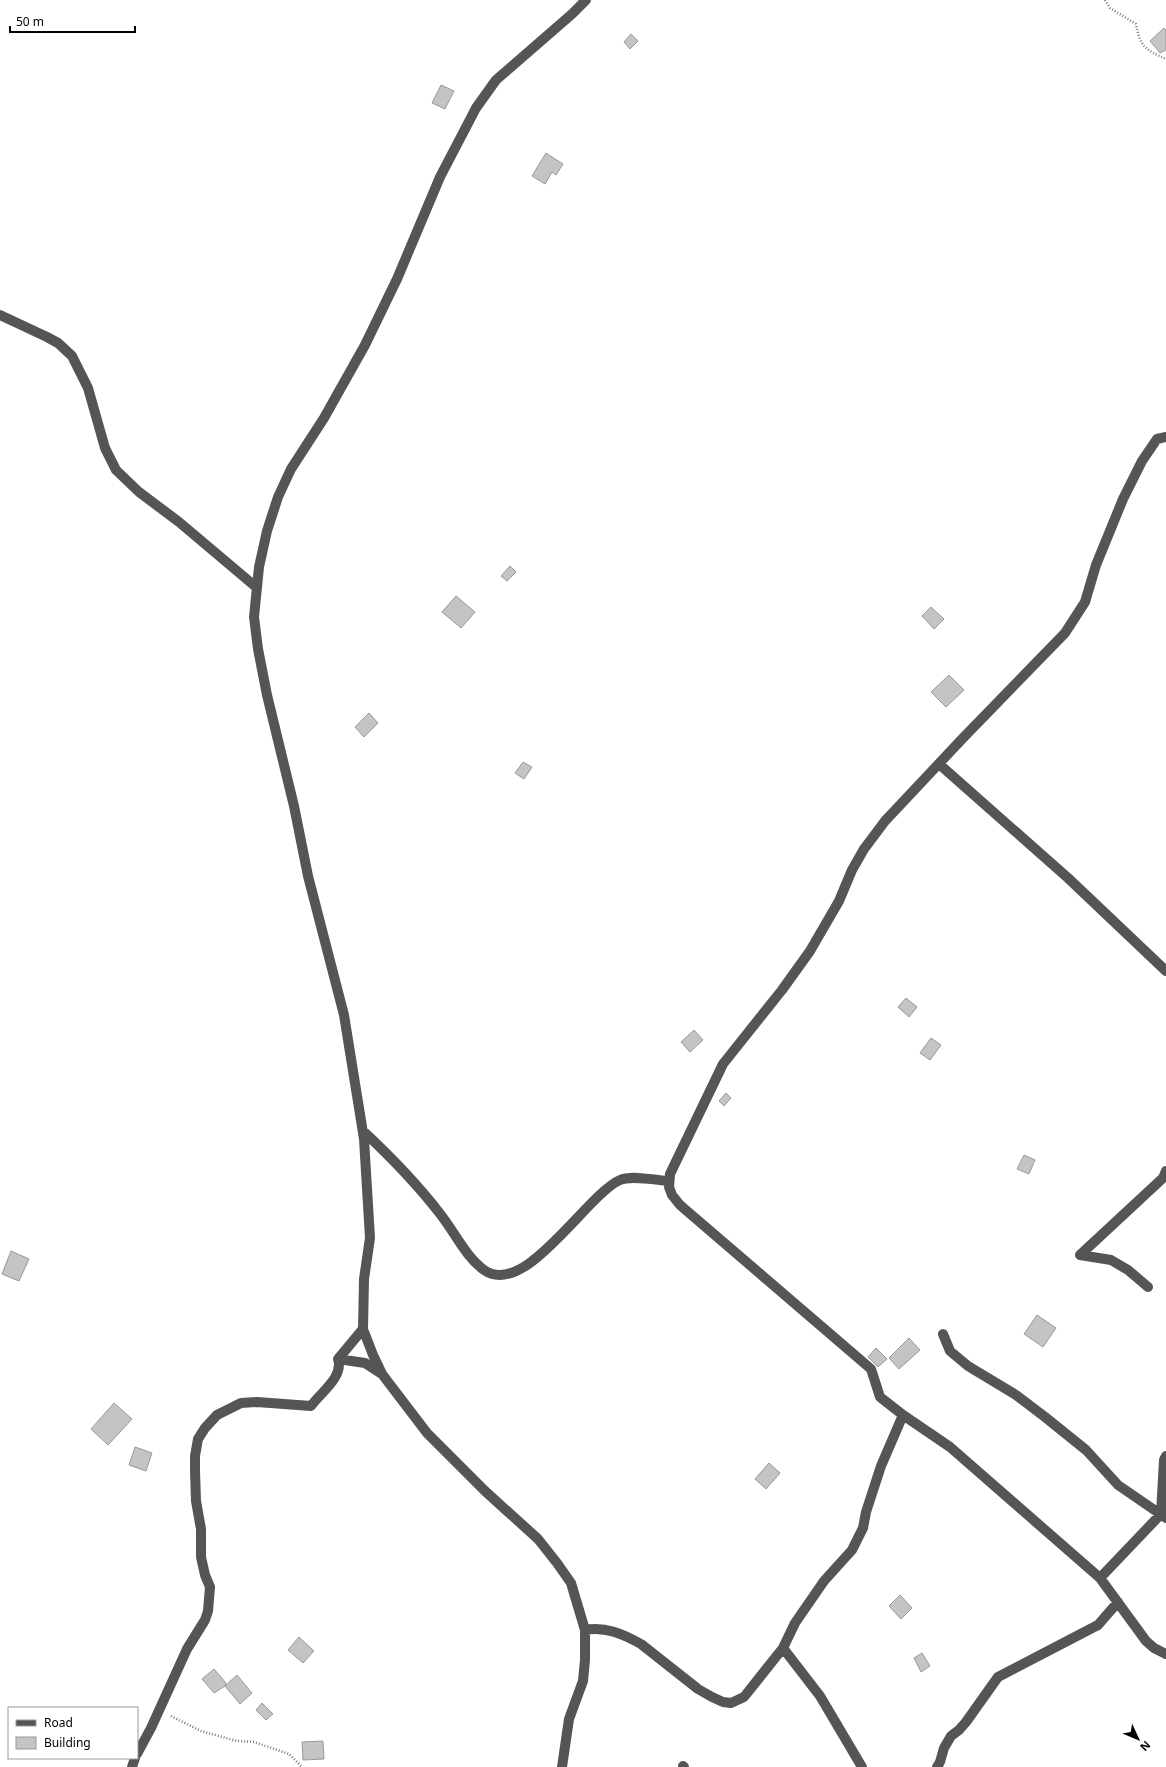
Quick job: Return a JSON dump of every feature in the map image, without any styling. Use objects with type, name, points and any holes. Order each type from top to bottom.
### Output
[{"type":"street","points":[[562,1767],[569,1719],[584,1681],[585,1630],[570,1583],[557,1563],[538,1539],[485,1491],[427,1433],[382,1374],[363,1329],[364,1279],[370,1238],[370,1212],[363,1131],[344,1015],[308,876],[294,806],[258,649],[254,616],[256,587],[267,532],[278,497],[291,469],[324,418],[365,345],[397,279],[440,177],[476,108],[496,80],[586,0]]},
{"type":"street","points":[[0,315],[48,337],[72,356],[88,388],[105,448],[116,470],[139,492],[179,522],[256,587]]},
{"type":"street","points":[[1166,437],[1157,439],[1153,443],[1136,473],[1123,499],[1096,565],[1084,602],[1072,623],[1052,647],[938,764],[885,821],[864,850],[852,870],[839,902],[810,952],[791,979],[723,1064],[699,1112],[684,1148],[672,1169],[668,1181],[672,1195],[680,1205],[871,1369],[880,1397],[903,1415],[950,1447],[1100,1578],[1146,1641],[1154,1648],[1166,1654]]},
{"type":"street","points":[[938,764],[1068,878],[1166,971]]},
{"type":"street","points":[[363,1131],[387,1153],[439,1213],[474,1262],[486,1271],[496,1275],[509,1274],[523,1268],[551,1246],[596,1198],[611,1185],[622,1179],[668,1181]]},
{"type":"street","points":[[1148,1287],[1128,1270],[1111,1260],[1080,1255],[1163,1178],[1166,1171]]},
{"type":"street","points":[[338,1360],[363,1329]]},
{"type":"street","points":[[943,1334],[950,1351],[968,1366],[1016,1395],[1045,1417],[1086,1450],[1118,1485],[1164,1516]]},
{"type":"street","points":[[338,1360],[365,1363],[382,1374]]},
{"type":"street","points":[[138,1752],[151,1728],[157,1711],[187,1649],[205,1620],[208,1611],[210,1587],[205,1575],[201,1557],[201,1529],[195,1479],[195,1456],[198,1439],[205,1428],[217,1416],[240,1403],[257,1402],[312,1406],[317,1397],[337,1375],[340,1364],[338,1360]]},
{"type":"street","points":[[585,1630],[597,1628],[620,1633],[630,1638],[698,1689],[723,1702],[731,1703],[744,1696],[783,1648],[795,1623],[807,1604],[852,1550],[863,1528],[866,1512],[882,1466],[903,1415]]},
{"type":"street","points":[[1100,1578],[1164,1516],[1164,1460],[1166,1456]]},
{"type":"street","points":[[937,1767],[944,1748],[951,1736],[966,1722],[998,1677],[1098,1625],[1118,1602]]},
{"type":"street","points":[[783,1648],[820,1696],[862,1767]]},
{"type":"path","points":[[1105,0],[1110,8],[1136,24],[1139,39],[1148,51],[1166,58]]},
{"type":"path","points":[[157,1711],[201,1731],[237,1741],[254,1742],[289,1754],[302,1767]]},
{"type":"building","points":[[1164,28],[1166,30],[1166,50],[1160,53],[1150,41]]},
{"type":"building","points":[[631,34],[638,41],[630,49],[624,42]]},
{"type":"building","points":[[441,85],[454,91],[445,109],[432,103]]},
{"type":"building","points":[[546,153],[563,164],[556,175],[552,172],[545,184],[532,176]]},
{"type":"building","points":[[510,566],[516,572],[507,581],[501,576]]},
{"type":"building","points":[[456,596],[475,612],[461,628],[442,612]]},
{"type":"building","points":[[931,607],[944,619],[934,629],[922,616]]},
{"type":"building","points":[[949,675],[964,690],[946,707],[931,692]]},
{"type":"building","points":[[369,713],[378,723],[364,737],[355,727]]},
{"type":"building","points":[[523,762],[532,767],[524,779],[515,773]]},
{"type":"building","points":[[906,998],[917,1007],[909,1017],[898,1007]]},
{"type":"building","points":[[694,1030],[703,1040],[690,1052],[681,1042]]},
{"type":"building","points":[[931,1038],[941,1045],[930,1060],[920,1053]]},
{"type":"building","points":[[726,1093],[731,1098],[724,1106],[719,1101]]},
{"type":"building","points":[[1024,1155],[1035,1160],[1029,1174],[1017,1169]]},
{"type":"building","points":[[11,1251],[29,1259],[19,1281],[2,1274]]},
{"type":"building","points":[[1037,1315],[1056,1328],[1043,1347],[1024,1334]]},
{"type":"building","points":[[909,1338],[920,1350],[899,1369],[889,1358]]},
{"type":"building","points":[[876,1348],[887,1359],[878,1367],[868,1357]]},
{"type":"building","points":[[114,1403],[132,1419],[108,1445],[91,1429]]},
{"type":"building","points":[[135,1447],[152,1453],[146,1471],[129,1465]]},
{"type":"building","points":[[769,1463],[780,1473],[766,1489],[755,1479]]},
{"type":"building","points":[[900,1595],[912,1608],[901,1619],[889,1606]]},
{"type":"building","points":[[299,1637],[314,1651],[303,1663],[288,1650]]},
{"type":"building","points":[[922,1653],[930,1666],[921,1672],[914,1658]]},
{"type":"building","points":[[214,1669],[226,1683],[225,1686],[214,1693],[202,1679]]},
{"type":"building","points":[[237,1675],[252,1693],[240,1704],[225,1686]]},
{"type":"building","points":[[262,1703],[273,1714],[266,1720],[256,1710]]},
{"type":"building","points":[[323,1741],[324,1759],[303,1760],[302,1742]]}]
